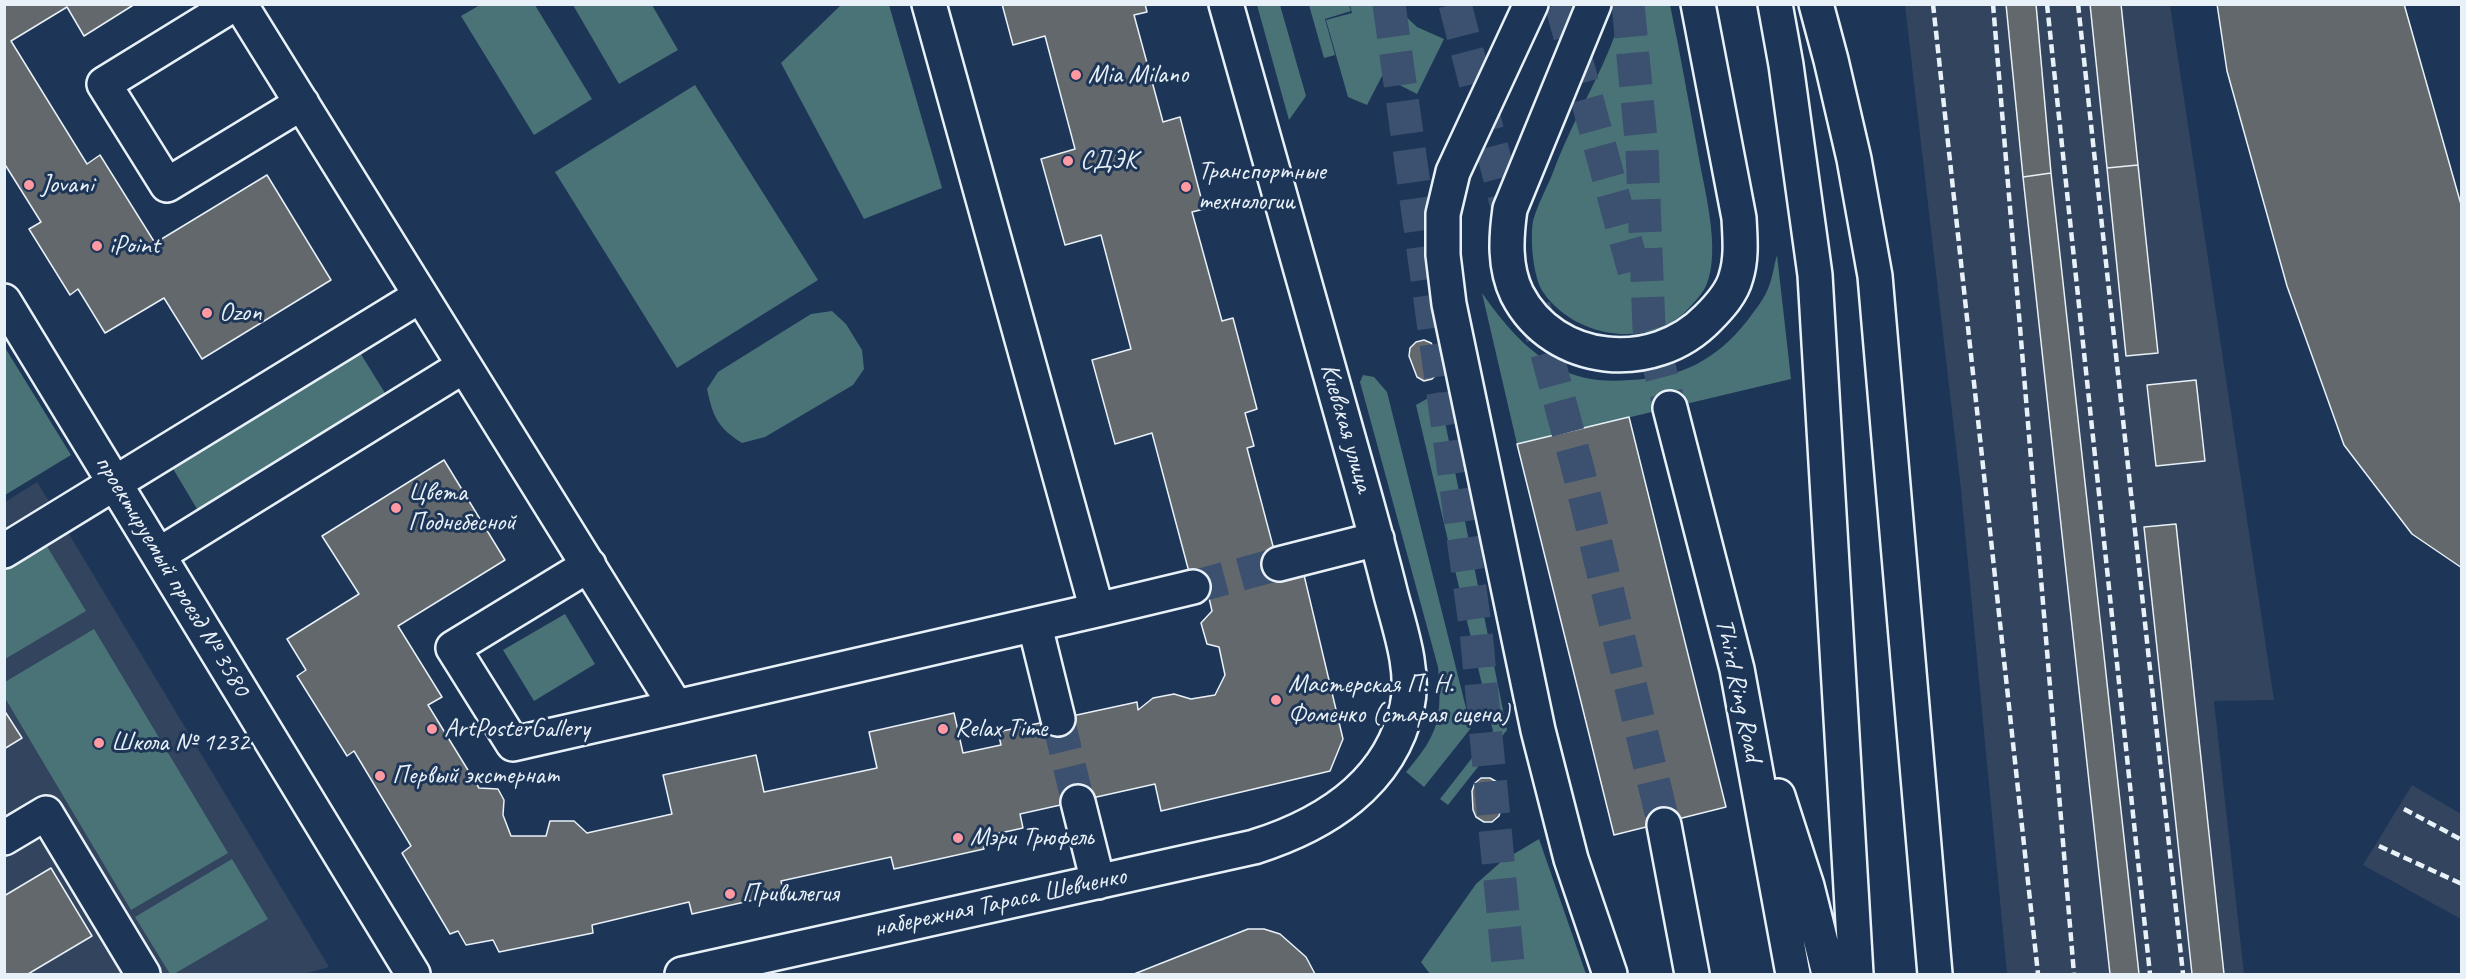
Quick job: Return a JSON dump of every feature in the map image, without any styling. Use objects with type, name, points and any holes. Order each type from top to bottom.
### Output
[{"type":"main road","points":[[234,4],[104,84],[167,185],[302,103]]},
{"type":"main road","points":[[240,4],[676,707]]},
{"type":"main road","points":[[929,4],[1097,610]]},
{"type":"main road","name":"Киевская улица","points":[[1226,4],[1377,539],[1407,666],[1408,704],[1401,730],[1376,771],[1347,800],[1315,823]]},
{"type":"main road","points":[[1531,4],[1453,172],[1443,214],[1443,255],[1449,304],[1538,730],[1571,859],[1610,975]]},
{"type":"main road","points":[[1594,4],[1510,208],[1506,236],[1508,264],[1518,294],[1536,320],[1558,339],[1588,351],[1621,357],[1658,350],[1694,332],[1723,302],[1736,279],[1740,252],[1739,218],[1698,4]]},
{"type":"main road","points":[[1775,4],[1800,159],[1815,275],[1856,975]]},
{"type":"main road","points":[[1816,4],[1832,60],[1854,159],[1875,276],[1935,975]]},
{"type":"main road","points":[[4,551],[420,296]]},
{"type":"main road","name":"проектируемый проезд № 3580","points":[[4,301],[413,975]]},
{"type":"main road","points":[[159,554],[464,366]]},
{"type":"main road","name":"Third Ring Road","points":[[1671,408],[1737,669],[1793,975]]},
{"type":"main road","points":[[1279,564],[1377,539]]},
{"type":"main road","points":[[590,565],[453,648],[513,744],[1035,626],[1193,587]]},
{"type":"main road","points":[[1035,626],[1058,719]]},
{"type":"main road","points":[[1737,669],[1807,886],[1828,975]]},
{"type":"main road","points":[[1078,801],[1098,882]]},
{"type":"main road","points":[[4,838],[46,813],[143,975]]},
{"type":"main road","name":"набережная Тараса Шевченко","points":[[682,975],[747,967],[1098,882],[1254,847],[1288,836],[1315,823]]},
{"type":"main road","points":[[1664,825],[1692,975]]},
{"type":"shaded area","points":[[1905,5],[2170,5],[2274,700],[2214,701],[2244,974],[2007,974],[1961,490]]},
{"type":"shaded area","name":"Школа № 1232","points":[[37,482],[329,967],[304,974],[5,974],[5,502]]},
{"type":"shaded area","points":[[2412,785],[2461,814],[2461,919],[2363,865]]},
{"type":"green space","points":[[1627,4],[1670,5],[1707,198],[1712,236],[1710,271],[1706,286],[1699,297],[1683,314],[1666,325],[1648,332],[1629,334],[1609,333],[1590,328],[1572,319],[1556,307],[1543,292],[1537,277],[1532,238],[1533,221],[1539,204],[1603,64]]},
{"type":"green space","points":[[480,5],[535,5],[592,99],[534,135],[461,16]]},
{"type":"green space","points":[[573,5],[652,5],[678,50],[619,84]]},
{"type":"green space","points":[[841,5],[889,5],[942,188],[864,219],[781,63]]},
{"type":"green space","points":[[1257,5],[1280,5],[1306,96],[1289,120]]},
{"type":"green space","points":[[1309,5],[1349,5],[1351,11],[1325,19],[1335,55],[1324,58]]},
{"type":"green space","points":[[1350,5],[1382,5],[1401,12],[1417,27],[1444,39],[1417,94],[1382,76],[1367,105],[1348,97],[1326,20],[1352,13]]},
{"type":"green space","points":[[695,85],[818,280],[677,368],[555,172]]},
{"type":"green space","points":[[1777,255],[1791,379],[1517,444],[1482,293],[1506,325],[1524,343],[1564,371],[1601,380],[1620,381],[1648,378],[1681,371],[1696,364],[1710,356],[1735,335],[1765,295]]},
{"type":"green space","points":[[832,311],[846,324],[862,350],[864,369],[853,385],[765,437],[742,443],[727,432],[714,414],[707,389],[718,372],[811,314]]},
{"type":"green space","points":[[4,346],[71,455],[5,495],[4,495]]},
{"type":"green space","points":[[359,351],[388,398],[200,514],[172,467]]},
{"type":"green space","points":[[1363,375],[1374,377],[1387,392],[1471,728],[1424,787],[1406,772],[1426,746],[1436,724],[1439,712],[1438,667],[1360,382]]},
{"type":"green space","points":[[1439,392],[1507,730],[1448,805],[1440,799],[1493,731],[1416,405]]},
{"type":"green space","points":[[45,543],[86,611],[5,659],[4,567]]},
{"type":"green space","points":[[565,614],[595,664],[534,701],[503,650]]},
{"type":"green space","points":[[94,629],[228,853],[131,910],[5,698],[5,682]]},
{"type":"green space","points":[[1539,839],[1586,974],[1430,974],[1421,962],[1476,884],[1502,861]]},
{"type":"green space","points":[[232,859],[268,919],[174,974],[170,974],[135,917]]},
{"type":"building","points":[[4,4],[135,4],[84,36],[67,7],[11,41],[87,164],[100,155],[155,243],[267,175],[331,280],[202,359],[164,298],[105,333],[78,289],[70,295],[29,229],[41,222],[4,163]]},
{"type":"building","points":[[1002,4],[1145,4],[1147,12],[1134,15],[1163,122],[1180,117],[1204,209],[1192,212],[1222,321],[1233,318],[1257,409],[1245,413],[1254,446],[1247,448],[1282,580],[1304,575],[1343,739],[1330,771],[1161,811],[1155,784],[1020,814],[1023,828],[982,837],[984,849],[894,869],[891,857],[781,881],[784,893],[692,914],[689,902],[592,925],[593,933],[499,952],[493,940],[466,945],[458,931],[450,934],[402,853],[411,846],[354,751],[347,756],[297,676],[306,670],[287,639],[359,594],[322,536],[444,460],[505,560],[398,626],[442,697],[428,705],[479,788],[498,789],[504,800],[503,815],[511,836],[546,836],[550,821],[574,821],[587,833],[672,814],[663,775],[756,755],[764,792],[877,768],[869,732],[954,713],[963,753],[1001,745],[998,732],[1137,702],[1138,710],[1153,698],[1174,694],[1191,699],[1215,695],[1225,675],[1219,647],[1207,644],[1201,623],[1212,611],[1209,598],[1197,602],[1152,433],[1115,444],[1092,360],[1131,349],[1101,235],[1065,245],[1041,159],[1075,149],[1045,36],[1013,45]]},
{"type":"building","points":[[2006,4],[2036,4],[2051,173],[2023,177]]},
{"type":"building","points":[[2090,4],[2121,4],[2138,165],[2107,168]]},
{"type":"building","points":[[2217,4],[2404,4],[2462,208],[2462,568],[2412,534],[2344,445],[2287,286],[2227,71]]},
{"type":"building","points":[[2138,165],[2158,353],[2126,356],[2107,168]]},
{"type":"building","points":[[2051,173],[2139,974],[2110,974],[2023,177]]},
{"type":"building","points":[[1424,340],[1431,343],[1436,351],[1439,365],[1438,373],[1432,379],[1424,381],[1417,377],[1409,356],[1410,348],[1416,342]]},
{"type":"building","points":[[2196,380],[2205,461],[2156,466],[2147,385]]},
{"type":"building","points":[[1629,417],[1726,807],[1614,835],[1517,444]]},
{"type":"building","points":[[2176,524],[2224,974],[2192,974],[2144,527]]},
{"type":"building","points":[[4,710],[22,738],[4,749]]},
{"type":"building","points":[[1481,778],[1490,778],[1497,782],[1500,791],[1499,816],[1492,822],[1484,822],[1476,817],[1473,810],[1472,791],[1475,783]]},
{"type":"building","points":[[51,868],[92,936],[28,974],[4,974],[4,896]]},
{"type":"building","points":[[1248,929],[1264,929],[1280,934],[1306,957],[1315,974],[1134,974]]},
{"type":"tunnel","points":[[1389,4],[1476,632],[1509,974]]},
{"type":"tunnel","points":[[1455,4],[1513,230]]},
{"type":"tunnel","points":[[1561,4],[1634,271]]},
{"type":"tunnel","points":[[1628,4],[1642,150],[1649,328],[1670,408]]},
{"type":"tunnel","points":[[1534,306],[1579,473],[1664,825]]},
{"type":"tunnel","points":[[1193,587],[1279,564]]},
{"type":"tunnel","points":[[1058,719],[1078,802]]},
{"type":"railway","points":[[1933,4],[2038,974]]},
{"type":"railway","points":[[1993,4],[2074,974]]},
{"type":"railway","points":[[2047,4],[2150,974]]},
{"type":"railway","points":[[2078,4],[2183,974]]},
{"type":"railway","points":[[2404,809],[2462,840]]},
{"type":"railway","points":[[2379,846],[2462,884]]},
{"type":"place","name":"Mia Milano","points":[[1076,75]]},
{"type":"place","name":"СДЭК","points":[[1068,161]]},
{"type":"place","name":"Jovani","points":[[29,185]]},
{"type":"place","name":"Транспортные технологии","points":[[1186,187]]},
{"type":"place","name":"iPoint","points":[[97,246]]},
{"type":"place","name":"Ozon","points":[[207,313]]},
{"type":"place","name":"Цвета Поднебесной","points":[[396,508]]},
{"type":"place","name":"Мастерская П. Н. Фоменко (старая сцена)","points":[[1276,700]]},
{"type":"place","name":"ArtPosterGallery","points":[[432,729]]},
{"type":"place","name":"Relax Time","points":[[943,729]]},
{"type":"place","name":"Школа № 1232","points":[[99,743]]},
{"type":"place","name":"Первый экстернат","points":[[380,776]]},
{"type":"place","name":"Мэри Трюфель","points":[[958,838]]},
{"type":"place","name":"Привилегия","points":[[730,894]]}]
